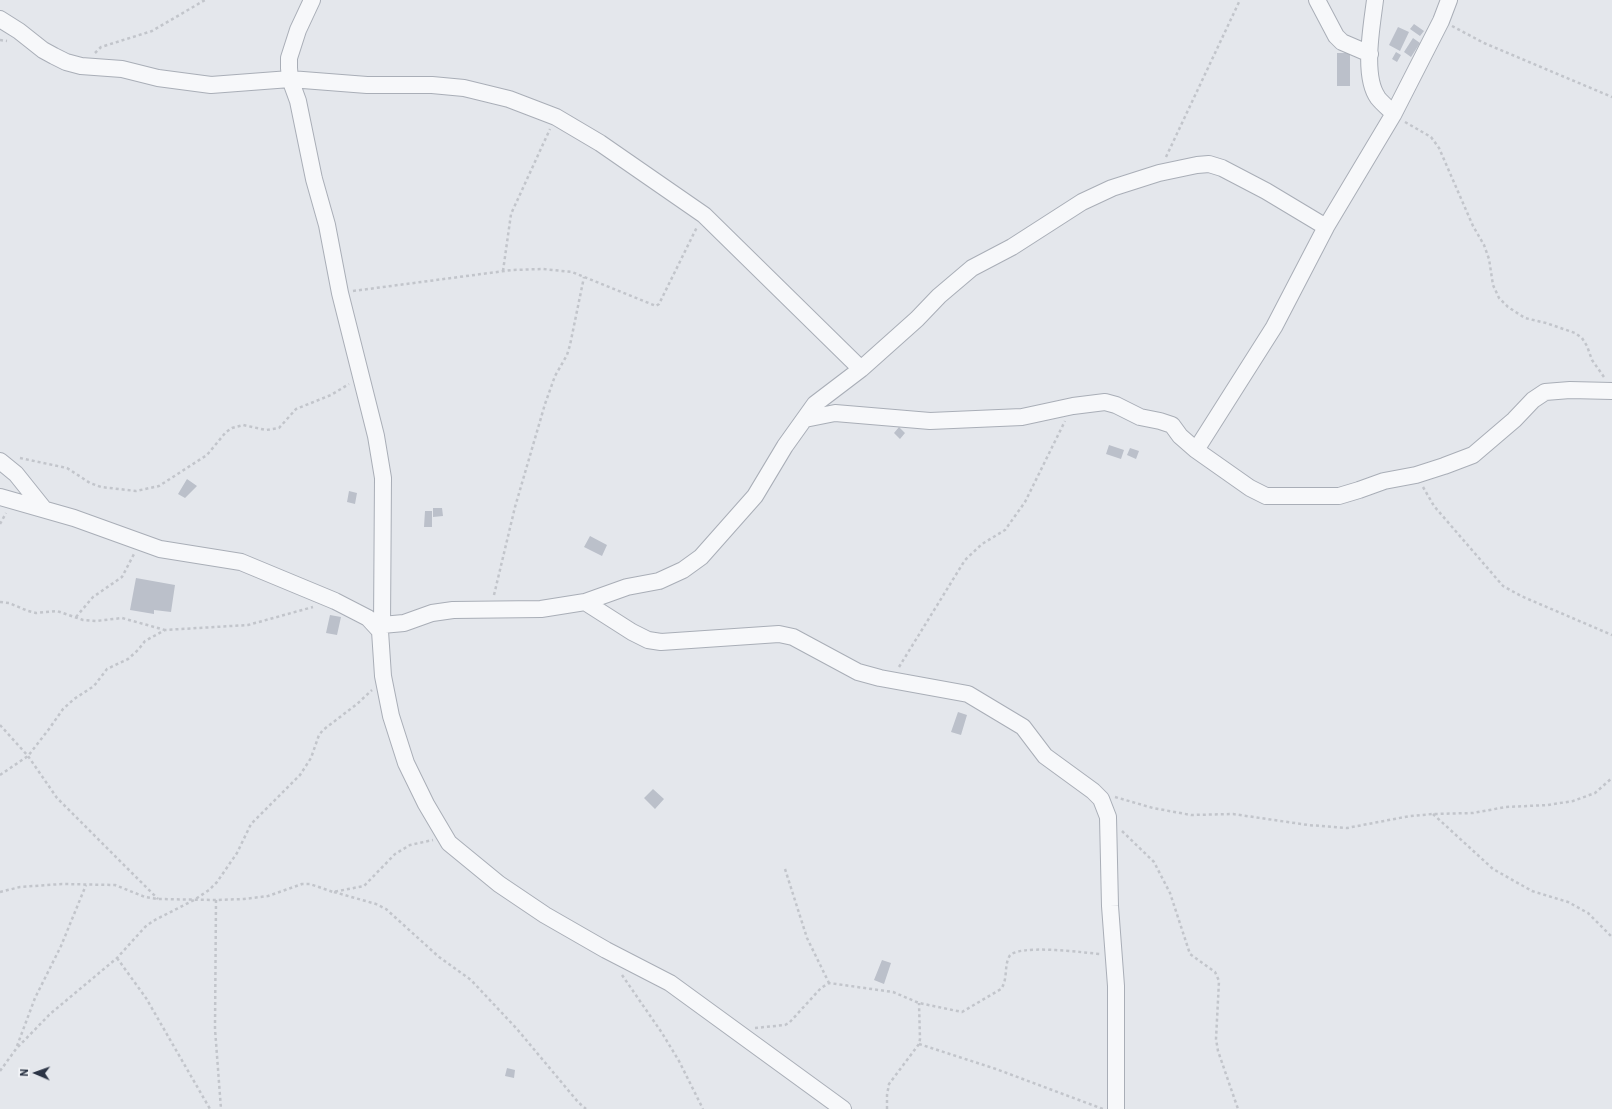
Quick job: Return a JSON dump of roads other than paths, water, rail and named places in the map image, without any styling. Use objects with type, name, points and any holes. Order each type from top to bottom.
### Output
[{"type":"street","points":[[312,0],[298,30],[289,58],[290,79],[298,101],[314,179],[327,225],[340,293],[376,436],[383,478],[384,519],[381,628],[383,676],[391,716],[406,763],[426,804],[449,842],[499,884],[545,915],[606,950],[670,983],[843,1109]]},
{"type":"street","points":[[1317,0],[1336,36],[1342,42],[1370,54]]},
{"type":"street","points":[[1375,0],[1370,40],[1372,85],[1377,98],[1393,114]]},
{"type":"street","points":[[1196,450],[1274,327],[1326,227],[1393,114],[1441,20],[1449,0]]},
{"type":"street","points":[[0,19],[19,31],[43,50],[66,62],[81,66],[122,69],[158,78],[211,85],[290,79],[368,85],[432,85],[464,88],[509,100],[556,117],[600,143],[704,215],[861,369]]},
{"type":"street","points":[[0,497],[74,518],[160,549],[241,562],[335,601],[368,618],[381,628],[404,623],[432,613],[453,610],[541,609],[585,602],[627,587],[659,581],[683,570],[701,557],[755,496],[786,446],[816,404],[861,369],[917,319],[939,296],[972,268],[1012,247],[1082,202],[1112,188],[1159,173],[1209,164],[1222,168],[1266,191],[1326,227]]},
{"type":"street","points":[[805,419],[836,413],[930,420],[1022,417],[1073,406],[1105,402],[1116,405],[1140,418],[1160,421],[1172,425],[1180,436],[1196,450],[1250,488],[1266,496],[1339,496],[1384,481],[1416,475],[1473,455],[1514,420],[1533,400],[1545,392],[1610,387]]},
{"type":"street","points":[[7,459],[16,474],[44,510]]},
{"type":"street","points":[[585,602],[632,632],[648,640],[661,642],[779,634],[793,637],[858,672],[968,694],[1023,727],[1045,756],[1093,791],[1101,799],[1108,817],[1110,906],[1116,986],[1116,1109]]}]
